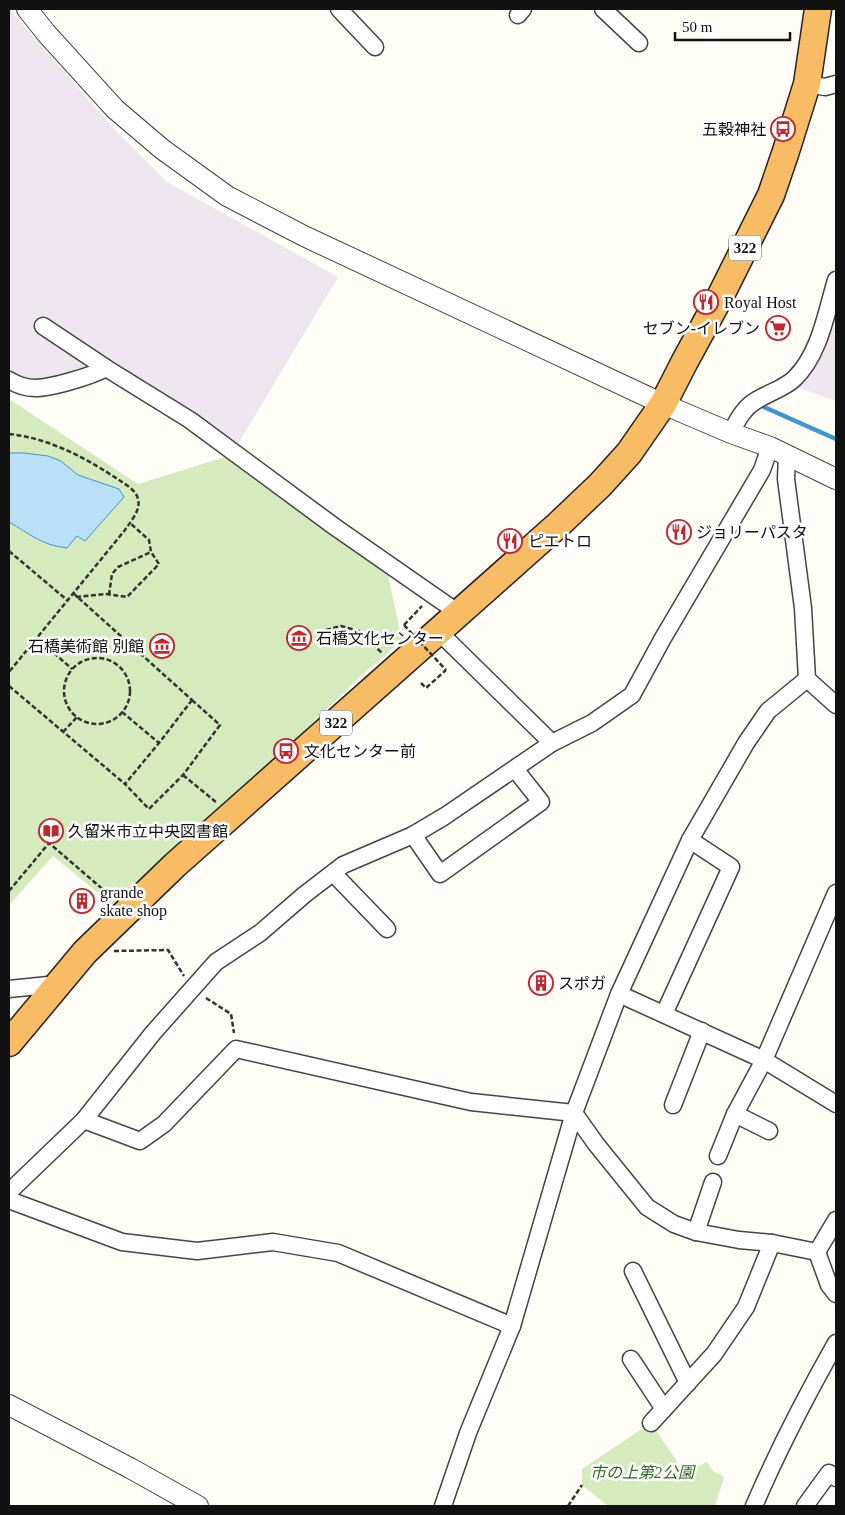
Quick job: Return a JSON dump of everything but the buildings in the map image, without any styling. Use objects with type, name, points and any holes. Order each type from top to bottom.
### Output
[{"type":"highway","name":"322","points":[[9,1043],[86,952],[175,865],[460,614],[600,485],[629,453],[663,404],[721,295],[771,194],[807,84],[818,9]]},
{"type":"street","points":[[27,9],[114,109],[162,149],[227,196],[304,236],[663,404],[778,452],[836,480]]},
{"type":"street","points":[[339,9],[375,47]]},
{"type":"street","points":[[603,9],[639,43]]},
{"type":"street","points":[[807,84],[825,87],[836,84]]},
{"type":"street","points":[[731,433],[746,409],[759,399],[793,380],[806,365],[817,343],[836,280]]},
{"type":"street","points":[[43,326],[190,420],[335,527],[460,614]]},
{"type":"street","points":[[9,380],[26,387],[43,387],[97,374],[106,368]]},
{"type":"street","points":[[778,452],[786,479],[803,608],[807,679],[836,705]]},
{"type":"street","points":[[9,1192],[84,1120],[153,1033],[216,962],[260,933],[344,865],[413,835],[445,816],[552,744],[592,723],[632,695],[662,638],[762,470],[778,452]]},
{"type":"street","points":[[439,632],[552,744]]},
{"type":"street","points":[[443,1506],[468,1433],[512,1326],[574,1113],[619,994],[690,840],[746,743],[768,711],[807,679]]},
{"type":"street","points":[[413,835],[440,874],[541,802],[515,769]]},
{"type":"street","points":[[664,1014],[731,867],[690,840]]},
{"type":"street","points":[[333,873],[388,930]]},
{"type":"street","points":[[718,1156],[735,1114],[764,1060],[836,894]]},
{"type":"street","points":[[9,989],[58,984]]},
{"type":"street","points":[[619,994],[764,1060],[836,1104]]},
{"type":"street","points":[[673,1105],[702,1031]]},
{"type":"street","points":[[84,1120],[140,1142],[164,1124],[236,1049],[470,1102],[574,1113],[596,1144],[647,1207],[674,1224],[696,1232],[739,1240],[772,1243],[817,1252]]},
{"type":"street","points":[[735,1114],[769,1131]]},
{"type":"street","points":[[696,1232],[713,1182]]},
{"type":"street","points":[[9,1200],[122,1242],[198,1251],[273,1242],[338,1253],[512,1326]]},
{"type":"street","points":[[817,1252],[836,1220]]},
{"type":"street","points":[[651,1424],[714,1354],[746,1307],[772,1243]]},
{"type":"street","points":[[817,1252],[830,1286],[836,1294]]},
{"type":"street","points":[[633,1271],[688,1383]]},
{"type":"street","points":[[754,1506],[769,1470],[836,1343]]},
{"type":"street","points":[[631,1359],[664,1409]]},
{"type":"street","points":[[9,1405],[198,1506]]},
{"type":"street","points":[[805,1506],[829,1474],[836,1478]]},
{"type":"path","points":[[9,434],[42,441],[62,448],[100,468],[131,488],[136,494],[139,504],[138,511],[130,523],[9,672]]},
{"type":"path","points":[[76,597],[109,595],[127,597],[159,564],[151,552],[149,540],[130,523]]},
{"type":"path","points":[[9,551],[67,601]]},
{"type":"path","points":[[109,595],[112,574],[118,567],[151,552]]},
{"type":"path","points":[[9,686],[125,784],[150,808],[183,774],[220,726],[73,593]]},
{"type":"path","points":[[421,683],[426,688],[446,670],[404,625],[425,603]]},
{"type":"path","points":[[326,630],[341,626],[359,631],[382,653]]},
{"type":"path","points":[[37,638],[72,668]]},
{"type":"path","points":[[99,657],[109,659],[125,673],[130,682],[128,704],[114,720],[103,724],[91,724],[77,717],[72,712],[66,702],[64,691],[66,680],[72,668],[84,660],[99,657]]},
{"type":"path","points":[[125,784],[192,700]]},
{"type":"path","points":[[122,712],[159,743]]},
{"type":"path","points":[[63,732],[77,717]]},
{"type":"path","points":[[183,774],[218,803]]},
{"type":"path","points":[[9,891],[49,843],[120,903]]},
{"type":"path","points":[[86,952],[168,950],[192,989],[231,1014],[236,1049]]},
{"type":"path","points":[[568,1506],[582,1485]]},
{"type":"shaded area","points":[[9,9],[115,130],[167,182],[338,277],[238,444],[117,368],[68,372],[27,383],[9,371]]},
{"type":"shaded area","points":[[836,291],[836,401],[797,387]]},
{"type":"green space","points":[[9,399],[138,484],[228,456],[388,575],[402,641],[364,673],[119,910],[53,856],[9,905]]},
{"type":"green space","name":"市の上第2公園","points":[[651,1423],[684,1472],[707,1462],[713,1471],[724,1477],[715,1506],[608,1506],[582,1485],[582,1469]]},
{"type":"water","points":[[9,453],[48,456],[61,461],[78,475],[119,489],[124,497],[85,541],[77,536],[67,548],[43,542],[9,522]]},
{"type":"waterway","points":[[764,407],[836,439]]},
{"type":"place","name":"五穀神社","points":[[783,129]]},
{"type":"place","name":"Royal Host","points":[[706,302]]},
{"type":"place","name":"セブン-イレブン","points":[[778,328]]},
{"type":"place","name":"ジョリーパスタ","points":[[679,532]]},
{"type":"place","name":"ピエトロ","points":[[510,541]]},
{"type":"place","name":"石橋文化センター","points":[[299,638]]},
{"type":"place","name":"石橋美術館 別館","points":[[162,646]]},
{"type":"place","name":"文化センター前","points":[[286,751]]},
{"type":"place","name":"久留米市立中央図書館","points":[[51,831]]},
{"type":"place","name":"grande skate shop","points":[[82,901]]},
{"type":"place","name":"スポガ","points":[[541,983]]}]
